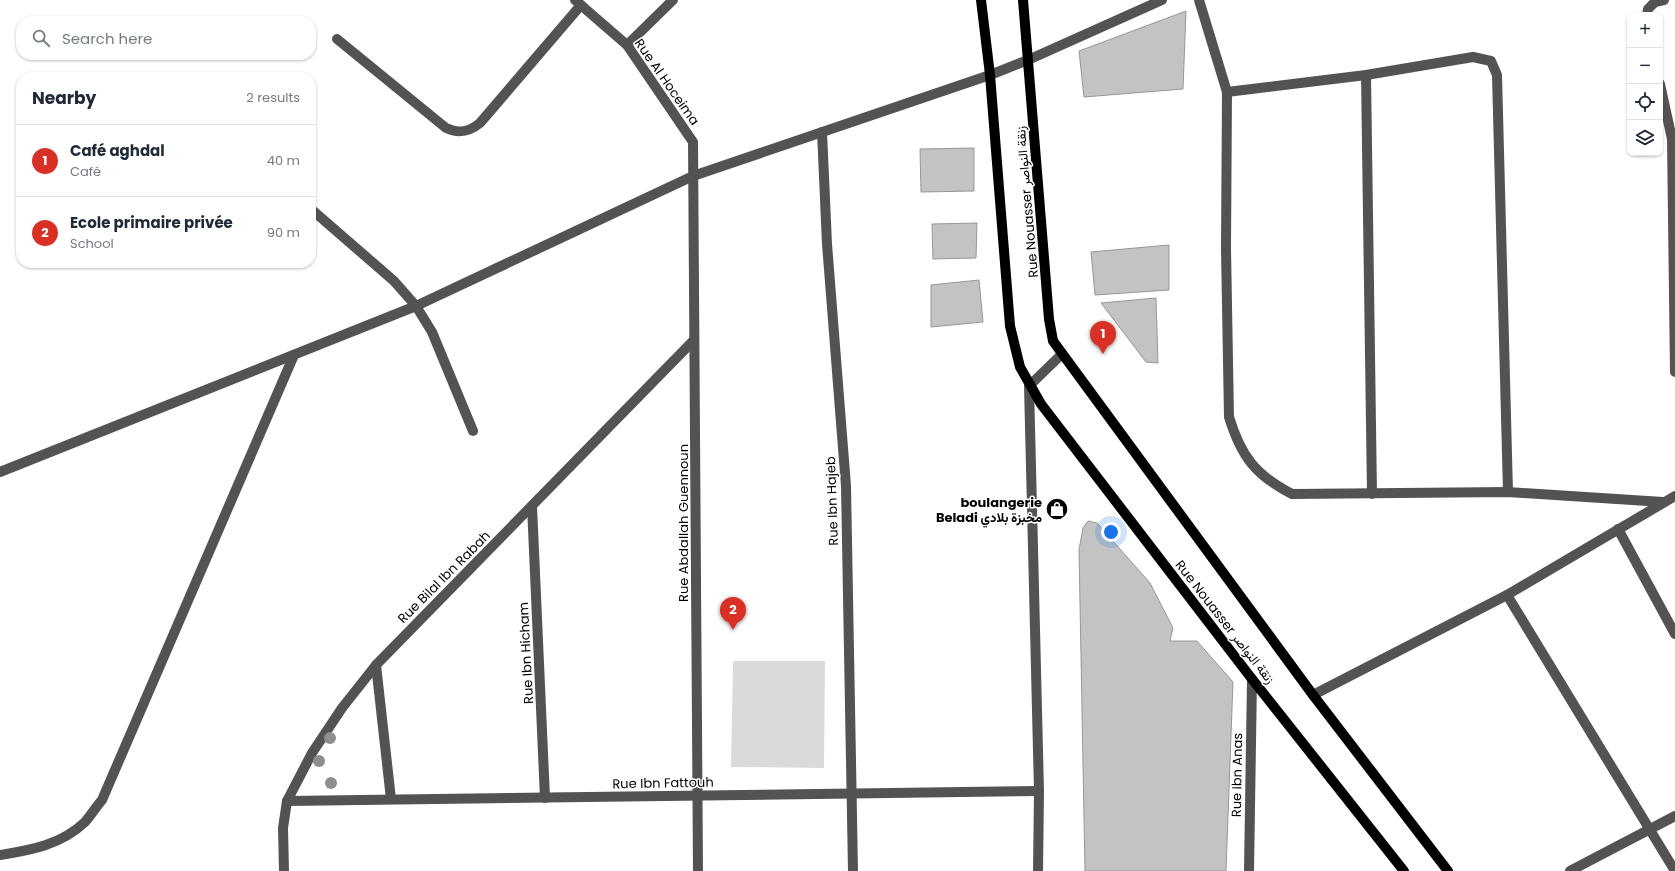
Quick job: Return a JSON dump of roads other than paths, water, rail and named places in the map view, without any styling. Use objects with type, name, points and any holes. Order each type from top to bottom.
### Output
[{"type":"main road","name":"Rue Nouasser زنقة النواصر","points":[[981,0],[990,75],[1010,326],[1020,367],[1029,386],[1041,404],[1252,679],[1404,871]]},
{"type":"main road","name":"Rue Nouasser زنقة النواصر","points":[[1023,0],[1049,319],[1053,341],[1313,695],[1448,871]]},
{"type":"street","points":[[627,46],[673,0]]},
{"type":"street","points":[[1199,0],[1227,92],[1226,249],[1228,417],[1236,439],[1248,460],[1272,484],[1292,494],[1508,492],[1663,502]]},
{"type":"street","points":[[1648,12],[1648,9],[1655,2],[1664,0]]},
{"type":"street","points":[[0,472],[416,306],[693,176],[990,75],[1028,60],[1158,1]]},
{"type":"street","points":[[337,39],[440,124],[453,131],[468,131],[480,123],[578,3]]},
{"type":"street","name":"Rue Al Hoceima","points":[[578,3],[627,46],[692,142],[693,176]]},
{"type":"street","points":[[1227,92],[1366,75],[1473,57],[1491,61],[1497,75],[1508,492]]},
{"type":"street","points":[[1366,75],[1372,494]]},
{"type":"street","points":[[1663,98],[1672,139],[1675,372]]},
{"type":"street","name":"Rue Ibn Hajeb","points":[[822,132],[827,244],[846,486],[853,871]]},
{"type":"street","name":"Rue Abdallah Guennoun","points":[[693,176],[698,871]]},
{"type":"street","points":[[316,213],[394,281],[416,306],[432,332],[474,431]]},
{"type":"street","name":"Rue Bilal Ibn Rabah","points":[[284,871],[283,828],[287,801],[312,752],[342,708],[376,665],[694,340]]},
{"type":"street","points":[[1029,386],[1062,354]]},
{"type":"street","points":[[0,855],[37,849],[62,838],[85,822],[102,800],[294,355]]},
{"type":"street","name":"Rue Nouasser زنقة النواصر","points":[[1029,386],[1039,791],[1038,871]]},
{"type":"street","points":[[1313,695],[1507,595],[1675,496]]},
{"type":"street","name":"Rue Ibn Hicham","points":[[532,506],[545,798]]},
{"type":"street","points":[[1618,529],[1675,634]]},
{"type":"street","points":[[1507,595],[1675,871]]},
{"type":"street","points":[[376,665],[391,799]]},
{"type":"street","name":"Rue Ibn Anas","points":[[1249,871],[1252,679]]},
{"type":"street","name":"Rue Ibn Fattouh","points":[[287,801],[1039,791]]},
{"type":"street","points":[[1570,871],[1675,816]]},
{"type":"place","name":"Café aghdal","points":[[1103,354]]},
{"type":"place","name":"boulangerie Beladi مخبزة بلادي","points":[[1057,509]]},
{"type":"place","name":"Ecole primaire privée","points":[[733,630]]}]
